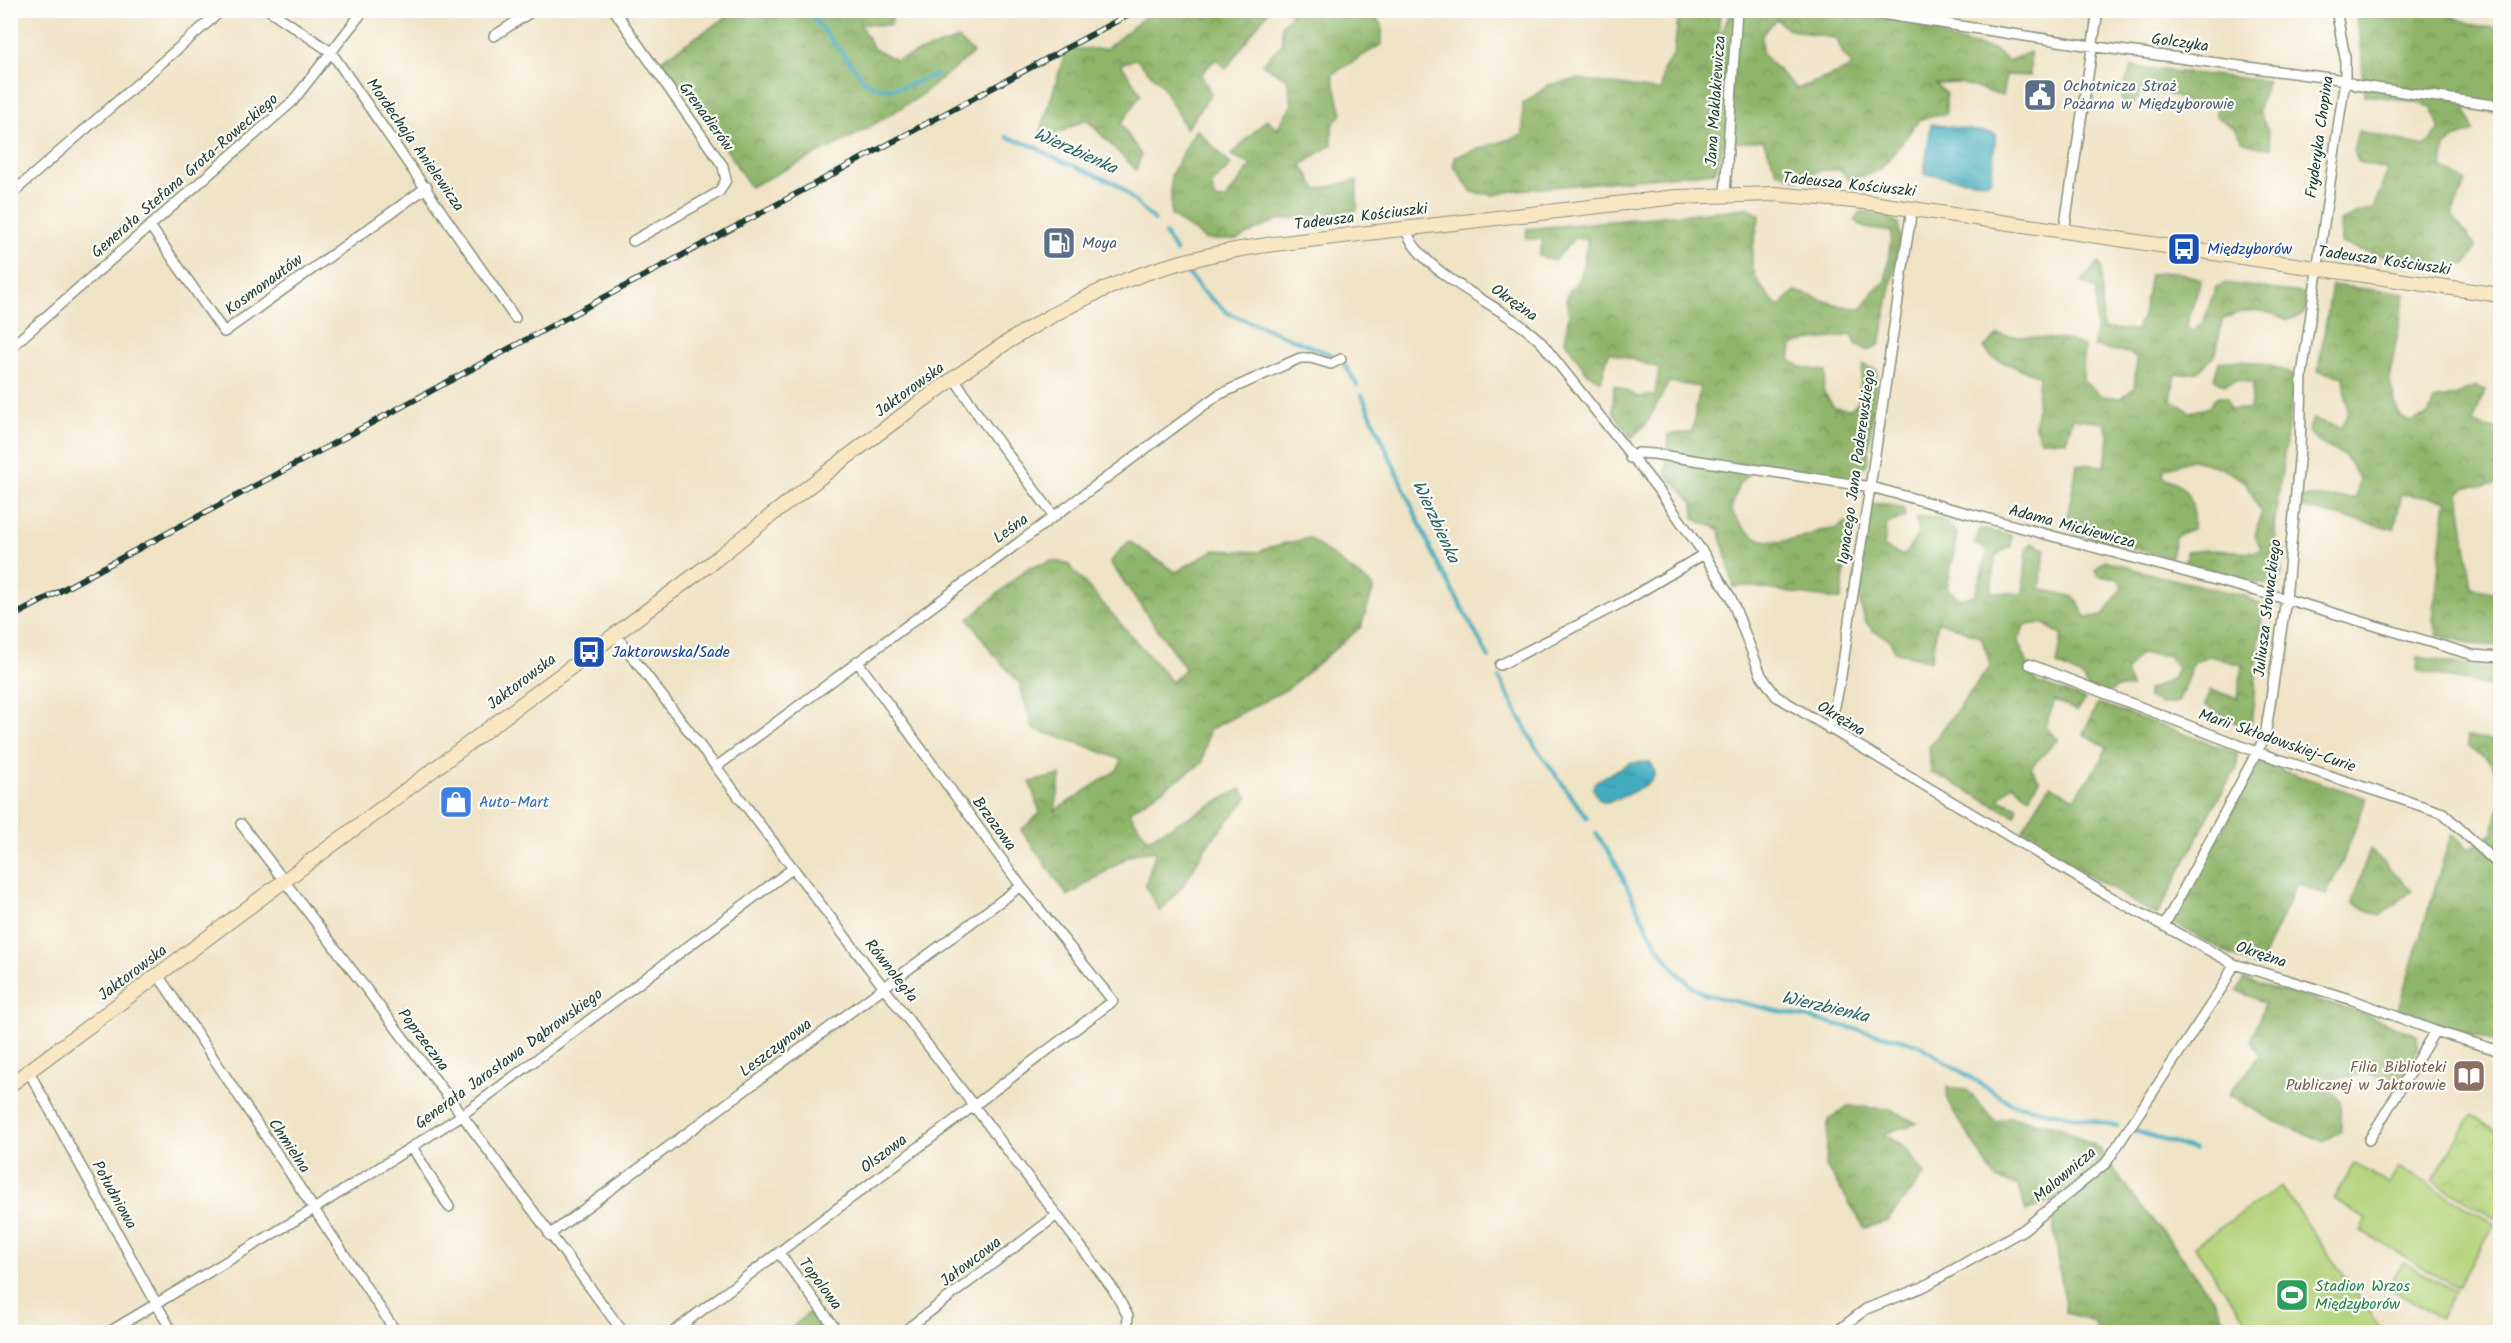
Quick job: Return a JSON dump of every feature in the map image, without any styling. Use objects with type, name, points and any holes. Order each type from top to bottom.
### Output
[{"type":"main road","name":"Tadeusza Kościuszki","points":[[1156,269],[1235,249],[1404,228],[1725,194],[1819,196],[2500,295]]},
{"type":"main road","name":"Jaktorowska","points":[[10,1085],[715,560],[803,490],[954,378],[1054,314],[1156,269]]},
{"type":"street","points":[[10,195],[222,10]]},
{"type":"street","name":"Mordechaja Anielewicza","points":[[269,10],[331,52],[427,187],[515,318]]},
{"type":"street","name":"Generała Stefana Grota-Roweckiego","points":[[10,348],[292,102],[364,10]]},
{"type":"street","points":[[494,36],[534,10]]},
{"type":"street","name":"Grenadierów","points":[[614,10],[723,166],[726,180],[719,192],[633,241]]},
{"type":"street","name":"Jana Maklakiewicza","points":[[1725,194],[1737,10]]},
{"type":"street","name":"Golczyka","points":[[1855,10],[1908,14],[2092,46],[2345,80],[2355,85],[2500,106]]},
{"type":"street","points":[[2064,231],[2098,10]]},
{"type":"street","name":"Fryderyka Chopina","points":[[2316,268],[2345,80],[2345,57],[2336,10]]},
{"type":"street","name":"Kosmonautów","points":[[150,226],[224,332],[427,187]]},
{"type":"street","name":"Ignacego Jana Paderewskiego","points":[[1829,729],[1838,691],[1871,487],[1912,209]]},
{"type":"street","name":"Okrężna","points":[[1404,228],[1416,248],[1448,276],[1526,327],[1541,342],[1630,458],[1660,492],[1704,554],[1731,598],[1750,650],[1768,686],[1776,696],[2107,896],[2234,964],[2353,1000],[2435,1031],[2500,1051]]},
{"type":"street","name":"Juliusza Słowackiego","points":[[2164,926],[2265,737],[2286,599],[2300,450],[2302,375],[2316,268]]},
{"type":"street","name":"Leśna","points":[[716,767],[1218,395],[1300,358],[1311,358],[1331,364],[1341,359]]},
{"type":"street","points":[[954,378],[979,416],[1054,516]]},
{"type":"street","name":"Adama Mickiewicza","points":[[1630,458],[1638,453],[1654,454],[1871,487],[2286,599],[2473,655],[2500,657]]},
{"type":"street","points":[[1500,665],[1625,602],[1704,554]]},
{"type":"street","name":"Równoległa","points":[[615,634],[1113,1289],[1128,1316],[1126,1332]]},
{"type":"street","name":"Brzozowa","points":[[857,661],[1021,886],[1113,1001]]},
{"type":"street","name":"Marii Skłodowskiej-Curie","points":[[2029,664],[2257,752],[2443,813],[2500,866]]},
{"type":"street","name":"Poprzeczna","points":[[241,824],[623,1332]]},
{"type":"street","name":"Generała Jarosława Dąbrowskiego","points":[[109,1332],[314,1209],[462,1115],[792,869]]},
{"type":"street","name":"Leszczynowa","points":[[549,1235],[1021,886]]},
{"type":"street","name":"Malownicza","points":[[1836,1332],[1870,1307],[1923,1287],[2022,1230],[2106,1163],[2225,983],[2234,964]]},
{"type":"street","name":"Chmielna","points":[[158,975],[396,1332]]},
{"type":"street","name":"Olszowa","points":[[673,1332],[1113,1001]]},
{"type":"street","points":[[2370,1140],[2435,1031]]},
{"type":"street","name":"Południowa","points":[[29,1071],[172,1332]]},
{"type":"street","points":[[412,1147],[449,1207]]},
{"type":"street","name":"Jałowcowa","points":[[903,1332],[1057,1215]]},
{"type":"street","name":"Topolowa","points":[[779,1253],[838,1332]]},
{"type":"green space","points":[[736,11],[894,11],[891,25],[860,24],[874,49],[896,60],[958,39],[973,53],[919,97],[856,135],[750,187],[708,120],[661,60]]},
{"type":"green space","points":[[1152,11],[1189,11],[1206,19],[1215,11],[1268,11],[1226,69],[1216,59],[1201,74],[1211,94],[1186,129],[1161,84],[1136,59],[1121,64],[1141,94],[1121,124],[1141,155],[1136,170],[1086,119],[1045,140],[1040,135],[1066,49],[1106,49]]},
{"type":"green space","points":[[1288,11],[1373,11],[1372,14],[1382,24],[1382,44],[1332,74],[1342,114],[1332,125],[1332,144],[1302,165],[1317,190],[1357,180],[1357,210],[1277,220],[1236,240],[1206,240],[1171,215],[1171,175],[1196,129],[1231,165],[1211,185],[1216,200],[1226,199],[1251,165],[1231,155],[1267,119],[1277,129],[1292,104],[1287,79],[1262,64],[1282,44],[1282,24],[1292,14]]},
{"type":"green space","points":[[1679,11],[1720,11],[1718,42],[1731,11],[1949,11],[1944,38],[1993,49],[2008,61],[2030,52],[2030,76],[2006,75],[2002,96],[1960,83],[1936,84],[1946,94],[1946,114],[1920,119],[1880,170],[1850,180],[1840,170],[1820,170],[1800,180],[1777,172],[1763,140],[1724,144],[1715,172],[1518,190],[1492,195],[1472,192],[1453,165],[1456,156],[1523,135],[1523,104],[1549,85],[1578,79],[1661,91],[1663,70],[1674,54]],"holes":[[[1777,19],[1787,29],[1837,39],[1843,54],[1852,64],[1848,69],[1797,89],[1762,54],[1762,34]]]},
{"type":"green space","points":[[2354,11],[2452,11],[2453,17],[2481,27],[2500,27],[2500,113],[2465,107],[2474,131],[2457,137],[2445,146],[2442,168],[2466,181],[2452,215],[2476,248],[2466,264],[2402,259],[2371,253],[2341,243],[2340,221],[2373,209],[2388,170],[2359,162],[2353,152],[2358,131],[2425,146],[2440,130],[2432,107],[2400,99],[2364,95],[2361,41]]},
{"type":"green space","points":[[2132,67],[2268,81],[2258,111],[2268,130],[2271,148],[2259,147],[2242,141],[2234,128],[2216,116],[2217,100],[2196,107],[2172,95],[2142,91],[2129,111],[2122,106],[2122,90]]},
{"type":"green space","points":[[1748,208],[1760,215],[1752,265],[1759,284],[1779,307],[1795,291],[1837,305],[1863,308],[1874,290],[1885,282],[1892,232],[1865,228],[1854,220],[1861,211],[1885,215],[1898,223],[1900,238],[1880,344],[1868,351],[1856,344],[1852,334],[1807,341],[1792,346],[1790,360],[1801,367],[1826,371],[1823,391],[1834,407],[1850,409],[1858,403],[1863,365],[1877,370],[1867,464],[1853,477],[1758,464],[1739,484],[1731,510],[1745,529],[1762,540],[1782,542],[1808,536],[1817,531],[1835,529],[1844,523],[1851,524],[1841,600],[1746,586],[1734,587],[1719,529],[1694,519],[1694,504],[1666,474],[1668,435],[1692,432],[1700,387],[1669,382],[1646,424],[1631,438],[1613,411],[1614,385],[1638,397],[1655,395],[1659,368],[1609,352],[1601,381],[1587,373],[1565,341],[1569,313],[1566,300],[1570,290],[1581,277],[1588,240],[1574,238],[1555,261],[1539,256],[1543,239],[1526,239],[1527,229]]},
{"type":"green space","points":[[2098,263],[2101,267],[2103,329],[2136,330],[2143,316],[2150,274],[2176,272],[2201,279],[2186,327],[2192,331],[2203,323],[2216,287],[2226,283],[2307,294],[2308,305],[2303,315],[2288,320],[2262,311],[2247,311],[2222,320],[2216,353],[2198,372],[2175,375],[2171,399],[2190,412],[2207,408],[2217,397],[2227,397],[2230,409],[2250,409],[2253,383],[2236,380],[2225,385],[2214,379],[2219,362],[2259,363],[2278,368],[2295,377],[2274,526],[2282,574],[2274,586],[2247,581],[2185,563],[2186,552],[2207,550],[2257,552],[2261,548],[2255,537],[2261,513],[2245,481],[2220,467],[2192,460],[2164,469],[2163,477],[2186,490],[2193,510],[2193,528],[2175,537],[2171,558],[2076,533],[2068,514],[2077,464],[2105,466],[2109,438],[2105,423],[2073,418],[2066,441],[2041,440],[2035,427],[2039,376],[1992,358],[1984,347],[1998,335],[2068,340],[2084,346],[2083,381],[2102,396],[2121,398],[2134,388],[2137,359],[2129,353],[2093,347],[2096,331],[2096,290],[2082,281]]},
{"type":"green space","points":[[2332,285],[2405,294],[2389,379],[2399,416],[2410,422],[2428,415],[2434,400],[2455,396],[2475,386],[2485,390],[2473,423],[2489,428],[2500,428],[2500,484],[2467,487],[2459,493],[2472,588],[2497,593],[2500,584],[2500,646],[2478,645],[2438,635],[2433,621],[2446,500],[2402,494],[2394,529],[2300,507],[2304,497],[2356,498],[2360,479],[2345,456],[2321,444],[2308,432],[2313,419],[2341,428],[2348,412],[2344,377],[2318,371]]},
{"type":"green space","points":[[1869,504],[1885,504],[1904,509],[1905,517],[1887,524],[1884,547],[1904,556],[1919,533],[1916,518],[1939,519],[1953,528],[1957,534],[1947,588],[1960,599],[1975,595],[1988,551],[1975,544],[1980,529],[2011,535],[2011,546],[1995,556],[1991,592],[2023,594],[2027,549],[2032,543],[2045,549],[2040,589],[2074,597],[2086,617],[2103,616],[2123,586],[2118,579],[2098,576],[2095,570],[2105,560],[2147,573],[2245,596],[2263,605],[2251,726],[2240,725],[2205,705],[2210,690],[2238,698],[2242,665],[2209,656],[2194,662],[2178,702],[2161,704],[2148,698],[2148,690],[2172,679],[2177,667],[2167,655],[2140,654],[2126,671],[2131,688],[2117,687],[2104,697],[2090,695],[2084,678],[2057,665],[2062,635],[2042,623],[2025,625],[2018,642],[2036,682],[2085,699],[2076,711],[2055,700],[2045,727],[2058,739],[2031,767],[2039,780],[2029,797],[2012,784],[1999,799],[2018,807],[2015,816],[1931,772],[1929,747],[1991,665],[1981,637],[1938,621],[1931,661],[1895,651],[1889,639],[1873,631],[1865,621],[1854,580]]},
{"type":"green space","points":[[1309,538],[1374,587],[1361,627],[1287,689],[1209,730],[1202,763],[1129,812],[1148,839],[1241,789],[1248,798],[1207,845],[1184,884],[1160,912],[1145,886],[1156,851],[1132,854],[1068,896],[1021,830],[1040,813],[1030,782],[1061,775],[1055,811],[1117,770],[1122,760],[1033,729],[1019,682],[992,653],[969,619],[1026,569],[1052,561],[1067,563],[1172,682],[1185,668],[1110,562],[1129,541],[1176,572],[1214,550],[1259,552],[1270,547]]},
{"type":"green space","points":[[2418,657],[2500,671],[2500,688],[2417,671]]},
{"type":"green space","points":[[2098,703],[2237,753],[2237,768],[2216,802],[2157,916],[2020,834],[2050,785],[2074,798],[2096,769],[2107,747],[2083,734]]},
{"type":"green space","points":[[2467,736],[2495,741],[2500,739],[2500,783],[2492,763],[2469,746]]},
{"type":"green space","points":[[2263,764],[2367,798],[2343,860],[2326,895],[2297,883],[2259,967],[2240,960],[2170,921],[2192,879],[2217,842],[2256,766]]},
{"type":"green space","points":[[2498,809],[2500,809],[2499,1044],[2398,1009],[2451,835],[2462,842],[2468,850],[2493,833]]},
{"type":"green space","points":[[2370,849],[2412,891],[2380,916],[2352,903]]},
{"type":"green space","points":[[2244,979],[2356,1011],[2417,1035],[2418,1048],[2396,1086],[2367,1072],[2325,1082],[2340,1100],[2341,1131],[2323,1141],[2274,1121],[2228,1095],[2260,1055],[2251,1041],[2265,1003],[2237,991]]},
{"type":"green space","points":[[1947,1087],[1967,1090],[1996,1122],[2011,1117],[2060,1127],[2099,1148],[2138,1203],[2171,1242],[2216,1303],[2229,1332],[2097,1332],[2094,1321],[2066,1313],[2050,1201],[2026,1212],[2019,1186],[1996,1179],[1948,1103]]},
{"type":"green space","points":[[1848,1106],[1891,1109],[1916,1123],[1884,1134],[1907,1149],[1925,1174],[1887,1221],[1865,1228],[1826,1166],[1828,1120]]},
{"type":"green space","points":[[2472,1115],[2500,1133],[2500,1210],[2495,1219],[2432,1180]]},
{"type":"green space","points":[[2355,1164],[2389,1184],[2399,1167],[2495,1224],[2457,1288],[2361,1231],[2367,1220],[2333,1199]]},
{"type":"green space","points":[[2281,1186],[2383,1332],[2254,1332],[2194,1246]]},
{"type":"green space","points":[[2403,1262],[2455,1292],[2440,1318],[2388,1288]]},
{"type":"green space","points":[[809,1312],[824,1332],[787,1332]]},
{"type":"water","points":[[1931,124],[1996,134],[1991,179],[1987,183],[1924,174]]},
{"type":"water","points":[[1650,762],[1654,768],[1654,777],[1637,790],[1615,800],[1604,802],[1593,788],[1595,782],[1630,763]]},
{"type":"waterway","name":"Wierzbienka","points":[[807,10],[865,81],[873,86],[890,89],[935,75]]},
{"type":"waterway","name":"Wierzbienka","points":[[1007,137],[1034,146],[1050,156],[1117,184],[1155,221]]},
{"type":"waterway","name":"Wierzbienka","points":[[1165,234],[1176,252]]},
{"type":"waterway","name":"Wierzbienka","points":[[1188,273],[1201,290],[1228,313],[1332,355]]},
{"type":"waterway","name":"Wierzbienka","points":[[1345,365],[1357,385]]},
{"type":"waterway","name":"Wierzbienka","points":[[1362,395],[1435,558],[1489,658]]},
{"type":"waterway","name":"Wierzbienka","points":[[1499,678],[1535,746],[1587,818]]},
{"type":"waterway","name":"Wierzbienka","points":[[1596,833],[1616,864],[1643,920],[1664,955],[1689,984],[1704,994],[1908,1041],[1921,1046],[2012,1104],[2118,1126]]},
{"type":"waterway","name":"Wierzbienka","points":[[2135,1131],[2195,1150]]},
{"type":"railway","points":[[10,618],[1137,10]]},
{"type":"place","name":"Ochotnicza Straż Pożarna w Międzyborowie","points":[[2040,95]]},
{"type":"place","name":"Moya","points":[[1059,243]]},
{"type":"place","name":"Międzyborów","points":[[2184,249]]},
{"type":"place","name":"Jaktorowska/Sade","points":[[589,652]]},
{"type":"place","name":"Auto-Mart","points":[[456,802]]},
{"type":"place","name":"Filia Biblioteki Publicznej w Jaktorowie","points":[[2469,1076]]},
{"type":"place","name":"Stadion Wrzos Międzyborów","points":[[2292,1295]]}]
